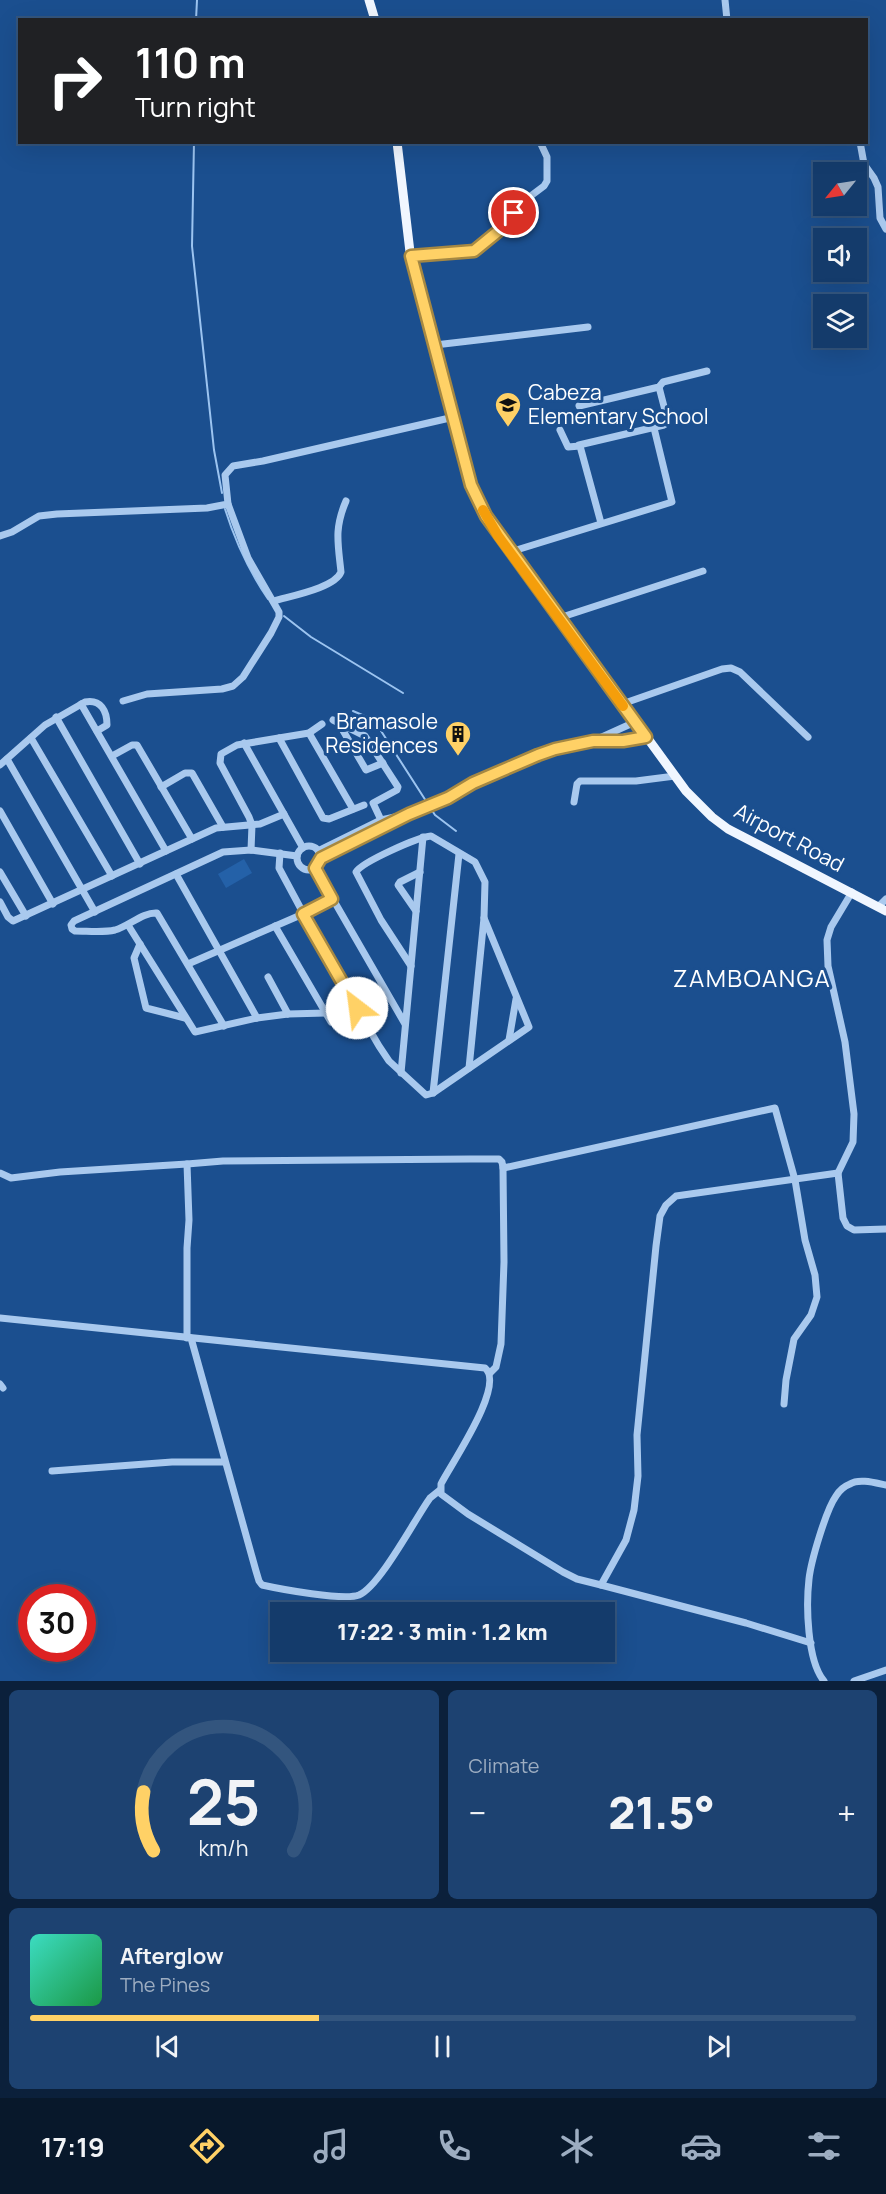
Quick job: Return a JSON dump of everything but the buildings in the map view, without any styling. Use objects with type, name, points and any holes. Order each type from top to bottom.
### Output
[{"type":"main road","points":[[369,0],[374,18]]},
{"type":"main road","name":"Airport Road","points":[[397,144],[411,256],[471,485],[486,516],[646,737],[698,804],[728,829],[882,909]]},
{"type":"street","points":[[725,0],[727,18]]},
{"type":"street","points":[[411,256],[469,252],[485,243],[507,224],[519,204],[544,186],[547,181],[547,157],[541,144]]},
{"type":"street","points":[[860,144],[864,164],[878,187],[880,218],[886,229]]},
{"type":"street","points":[[435,345],[588,327]]},
{"type":"street","points":[[579,406],[659,387],[663,382],[707,371]]},
{"type":"street","points":[[560,430],[568,447],[664,425],[668,422],[659,387]]},
{"type":"street","points":[[123,701],[147,694],[222,689],[233,686],[243,676],[277,622],[279,612],[248,558],[228,504],[225,475],[233,466],[454,417]]},
{"type":"street","points":[[510,552],[672,502],[654,428]]},
{"type":"street","points":[[579,445],[601,523]]},
{"type":"street","points":[[274,601],[325,585],[339,576],[341,572],[336,536],[338,520],[346,501]]},
{"type":"street","points":[[0,536],[12,532],[39,516],[207,508],[228,504]]},
{"type":"street","points":[[559,618],[703,571]]},
{"type":"street","points":[[622,704],[722,669],[731,668],[740,672],[808,737]]},
{"type":"street","points":[[0,765],[56,717],[81,704],[92,701],[104,708],[107,723],[97,731]]},
{"type":"street","points":[[81,704],[166,851]]},
{"type":"street","points":[[56,717],[140,864]]},
{"type":"street","points":[[381,820],[374,803],[398,789],[383,763],[365,736],[335,721],[366,770],[383,763]]},
{"type":"street","points":[[593,741],[635,722]]},
{"type":"street","points":[[251,850],[252,825],[219,759],[221,754],[244,743],[309,733],[322,724]]},
{"type":"street","points":[[309,733],[353,809]]},
{"type":"street","points":[[352,838],[448,798],[473,783],[555,749],[593,741],[623,741],[646,737]]},
{"type":"street","points":[[31,738],[112,876]]},
{"type":"street","points":[[279,738],[323,818],[329,819],[364,805]]},
{"type":"street","points":[[244,743],[303,848]]},
{"type":"street","points":[[112,756],[132,745],[137,745],[192,839]]},
{"type":"street","points":[[7,759],[95,912]]},
{"type":"street","points":[[162,787],[185,773],[192,772],[223,827]]},
{"type":"street","points":[[574,802],[577,784],[580,781],[636,781],[675,776]]},
{"type":"street","points":[[0,811],[53,904]]},
{"type":"street","points":[[0,902],[12,921],[192,839],[223,827],[265,823],[284,814]]},
{"type":"street","points":[[405,1024],[315,868],[320,855],[381,820],[409,814]]},
{"type":"street","points":[[401,1072],[423,837]]},
{"type":"street","points":[[411,966],[376,910],[356,872],[359,868],[423,837],[434,837],[475,862],[484,876],[486,885],[469,1068]]},
{"type":"street","points":[[315,868],[309,870],[302,868],[297,856],[303,848],[313,847],[320,855]]},
{"type":"street","points":[[224,1026],[157,913],[106,932],[72,929],[71,925],[74,921],[223,852],[251,850],[297,856]]},
{"type":"street","points":[[280,853],[279,868],[379,1046],[389,1061],[426,1095],[433,1093],[529,1027],[484,918]]},
{"type":"street","points":[[433,1093],[459,854]]},
{"type":"street","points":[[0,872],[3,883],[26,916]]},
{"type":"street","points":[[416,911],[398,885],[420,872]]},
{"type":"street","points":[[176,874],[257,1018]]},
{"type":"street","points":[[852,892],[831,927],[826,948],[845,1042],[854,1114],[853,1142],[838,1173],[843,1218],[847,1226],[854,1230],[886,1229]]},
{"type":"street","points":[[188,964],[332,899]]},
{"type":"street","points":[[882,909],[886,899]]},
{"type":"street","points":[[128,925],[195,1032],[257,1018],[326,1013]]},
{"type":"street","points":[[275,926],[331,1022]]},
{"type":"street","points":[[140,944],[134,957],[145,1007],[185,1018]]},
{"type":"street","points":[[268,977],[288,1014]]},
{"type":"street","points":[[509,1040],[516,997]]},
{"type":"street","points":[[503,1168],[772,1108],[777,1110],[795,1180],[805,1239],[815,1275],[817,1297],[812,1315],[794,1339],[784,1404]]},
{"type":"street","points":[[0,1173],[11,1178],[71,1171],[223,1161],[470,1159],[500,1160],[502,1162],[504,1262],[501,1344],[496,1367],[490,1373],[490,1383],[479,1414],[461,1451],[444,1478],[440,1490],[430,1498],[374,1583],[369,1589],[353,1596],[291,1590],[262,1585],[259,1581],[189,1338],[187,1164]]},
{"type":"street","points":[[602,1585],[626,1540],[636,1500],[638,1476],[636,1450],[648,1304],[660,1216],[664,1209],[676,1196],[838,1173]]},
{"type":"street","points":[[0,1318],[482,1367],[490,1373]]},
{"type":"street","points":[[52,1471],[172,1462],[224,1462]]},
{"type":"street","points":[[824,1681],[814,1665],[808,1597],[809,1579],[833,1501],[838,1494],[855,1482],[886,1485]]},
{"type":"street","points":[[440,1490],[444,1497],[468,1514],[577,1579],[746,1623],[811,1643]]},
{"type":"street","points":[[855,1681],[886,1670]]},
{"type":"shaded area","points":[[244,859],[252,873],[226,888],[218,874]]},
{"type":"waterway","points":[[196,18],[197,0]]},
{"type":"waterway","points":[[194,144],[192,246],[214,450],[222,493]]},
{"type":"waterway","points":[[225,509],[243,556],[268,599]]},
{"type":"waterway","points":[[284,616],[311,637],[403,693]]},
{"type":"waterway","points":[[353,711],[374,720],[435,815],[456,831]]},
{"type":"slow traffic","points":[[483,510],[498,536],[623,706]]},
{"type":"place","name":"Cabeza Elementary School","points":[[508,428]]},
{"type":"place","name":"Bramasole Residences","points":[[458,757]]},
{"type":"district","name":"ZAMBOANGA","points":[[752,979]]},
{"type":"route","points":[[357,1008],[303,914],[332,899],[315,868],[321,858],[409,814],[448,798],[473,783],[538,755],[593,741],[623,741],[646,737],[498,536],[486,516],[471,485],[411,256],[474,251],[507,224],[514,213]]}]
